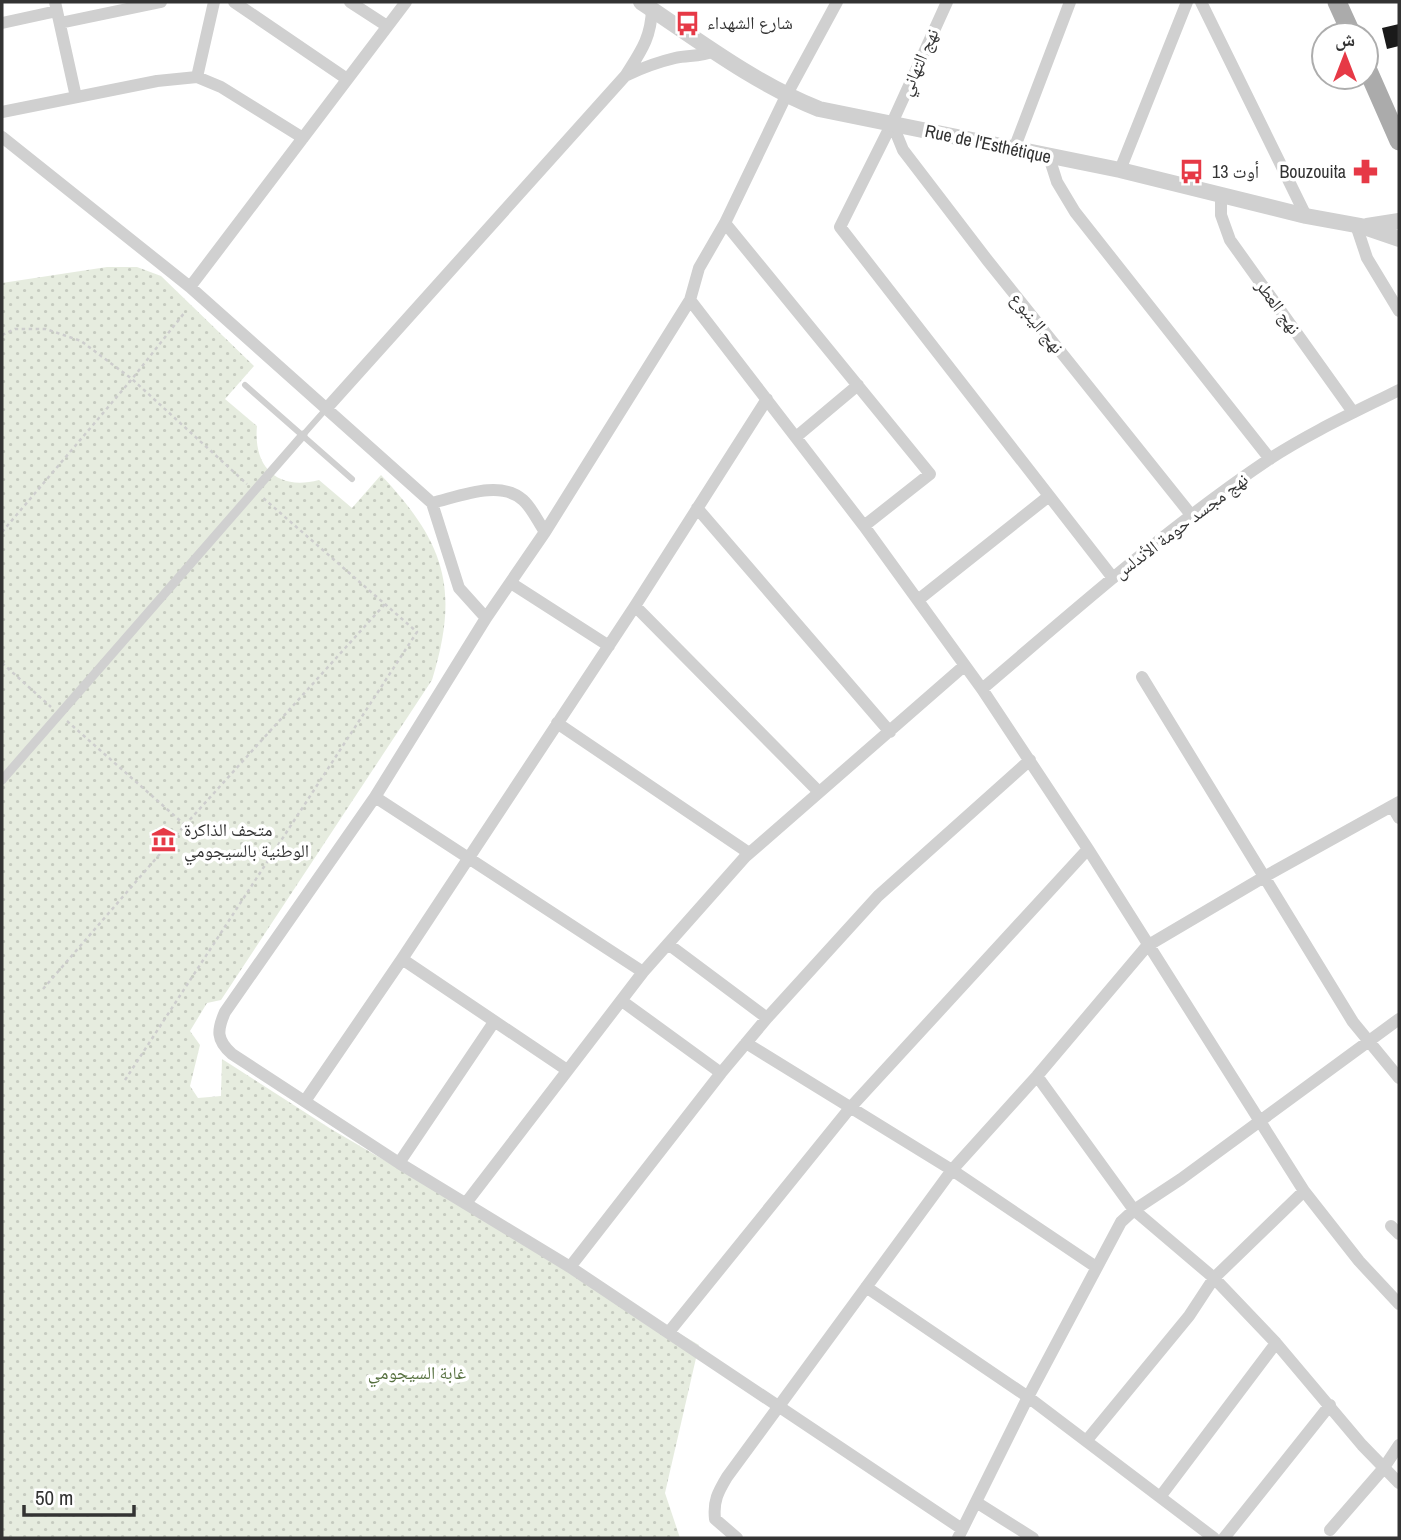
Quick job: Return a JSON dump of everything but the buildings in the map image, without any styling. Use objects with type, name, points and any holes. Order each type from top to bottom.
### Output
[{"type":"main road","points":[[1337,2],[1346,21]]},
{"type":"main road","points":[[1378,91],[1399,141]]},
{"type":"street","points":[[2,23],[58,12],[161,2]]},
{"type":"street","points":[[197,77],[214,2]]},
{"type":"street","points":[[234,2],[347,79]]},
{"type":"street","points":[[349,2],[387,26]]},
{"type":"street","points":[[190,288],[406,2]]},
{"type":"street","points":[[837,2],[786,96],[725,223],[699,268],[690,300],[375,797],[225,1012],[219,1034],[223,1046],[399,1163],[570,1267],[669,1332],[960,1534],[1028,1397],[1121,1222],[1399,1019]]},
{"type":"street","name":"نهج التهاني","points":[[947,2],[892,123],[840,227],[1049,496]]},
{"type":"street","points":[[1014,149],[1070,2]]},
{"type":"street","points":[[1119,170],[1187,2]]},
{"type":"street","points":[[1200,2],[1306,216]]},
{"type":"street","points":[[326,409],[626,75],[645,46],[651,30],[647,6]]},
{"type":"street","name":"Rue de l'Esthétique","points":[[647,6],[786,96],[819,109],[1119,170],[1306,216],[1359,225],[1399,239]]},
{"type":"street","points":[[58,12],[76,97]]},
{"type":"street","points":[[626,75],[668,60],[700,57],[714,51]]},
{"type":"street","points":[[2,112],[170,79],[197,77],[221,87],[303,138]]},
{"type":"street","name":"نهج الينبوع","points":[[892,123],[910,160],[1192,516]]},
{"type":"street","points":[[2,137],[190,288],[432,503],[459,587],[486,618]]},
{"type":"street","points":[[1049,157],[1057,182],[1074,212],[1270,459]]},
{"type":"street","name":"نهج العطر","points":[[1221,195],[1221,215],[1230,240],[1353,412]]},
{"type":"street","name":"Rue de l'Esthétique","points":[[1359,225],[1399,221]]},
{"type":"street","points":[[725,223],[930,474],[864,526]]},
{"type":"street","points":[[1359,225],[1367,258],[1399,311]]},
{"type":"street","points":[[690,300],[864,526],[982,689],[1088,849],[1304,1191],[1359,1261],[1399,1304]]},
{"type":"street","points":[[796,436],[858,385]]},
{"type":"street","name":"نهج مجسد حومة الأندلس","points":[[982,689],[1113,578],[1270,459],[1353,412],[1399,390]]},
{"type":"street","points":[[305,1101],[609,646],[767,399]]},
{"type":"street","points":[[2,780],[303,435]]},
{"type":"street","points":[[432,503],[493,490],[513,493],[524,500],[545,532]]},
{"type":"street","points":[[918,600],[1049,496],[1113,578]]},
{"type":"street","points":[[697,508],[890,732]]},
{"type":"street","points":[[511,583],[609,646]]},
{"type":"street","points":[[635,606],[819,792]]},
{"type":"street","points":[[466,1203],[643,972],[749,853],[964,666]]},
{"type":"street","points":[[1142,677],[1353,1022],[1399,1078]]},
{"type":"street","points":[[557,723],[749,853]]},
{"type":"street","points":[[570,1267],[767,1018],[878,896],[1030,760]]},
{"type":"street","points":[[375,797],[643,972]]},
{"type":"street","points":[[737,1538],[715,1519],[713,1505],[727,1478],[952,1170],[1037,1076],[1147,946],[1396,804],[1399,818]]},
{"type":"street","points":[[669,1332],[849,1108],[1088,849]]},
{"type":"street","points":[[668,944],[767,1018]]},
{"type":"street","points":[[402,959],[567,1070]]},
{"type":"street","points":[[622,1001],[721,1073]]},
{"type":"street","points":[[399,1163],[494,1022]]},
{"type":"street","points":[[746,1043],[952,1170],[1096,1266]]},
{"type":"street","points":[[1037,1076],[1134,1210],[1214,1278],[1276,1343],[1383,1469],[1399,1483]]},
{"type":"street","points":[[1087,1440],[1189,1316],[1214,1278],[1304,1191]]},
{"type":"street","points":[[866,1287],[1028,1397],[1214,1538]]},
{"type":"street","points":[[1160,1497],[1276,1343]]},
{"type":"street","points":[[1224,1538],[1330,1405]]},
{"type":"street","points":[[1330,1530],[1383,1469],[1399,1446]]},
{"type":"street","points":[[976,1502],[1033,1538]]},
{"type":"lane","points":[[245,386],[352,479]]},
{"type":"lane","points":[[303,435],[326,409]]},
{"type":"path","points":[[2,532],[132,379],[185,312]]},
{"type":"path","points":[[2,335],[15,329],[46,329],[81,341],[132,379],[254,491],[417,632],[125,1080]]},
{"type":"path","points":[[43,989],[185,825],[385,604]]},
{"type":"path","points":[[2,663],[185,825]]},
{"type":"green space","name":"متحف الذاكرة الوطنية بالسيجومي","points":[[107,267],[137,267],[161,276],[254,366],[225,399],[257,426],[259,454],[271,473],[291,482],[319,480],[352,508],[381,475],[420,523],[433,546],[445,593],[445,619],[432,680],[221,1000],[207,1003],[190,1031],[200,1045],[190,1086],[198,1098],[221,1096],[222,1059],[331,1129],[699,1345],[665,1493],[680,1538],[2,1538],[2,283]]},
{"type":"place","name":"شارع الشهداء","points":[[687,23]]},
{"type":"place","name":"13 أوت","points":[[1192,172]]},
{"type":"place","name":"Bouzouita","points":[[1366,172]]},
{"type":"place","name":"متحف الذاكرة الوطنية بالسيجومي","points":[[164,840]]},
{"type":"park label","name":"غابة السيجومي","points":[[417,1373]]}]
